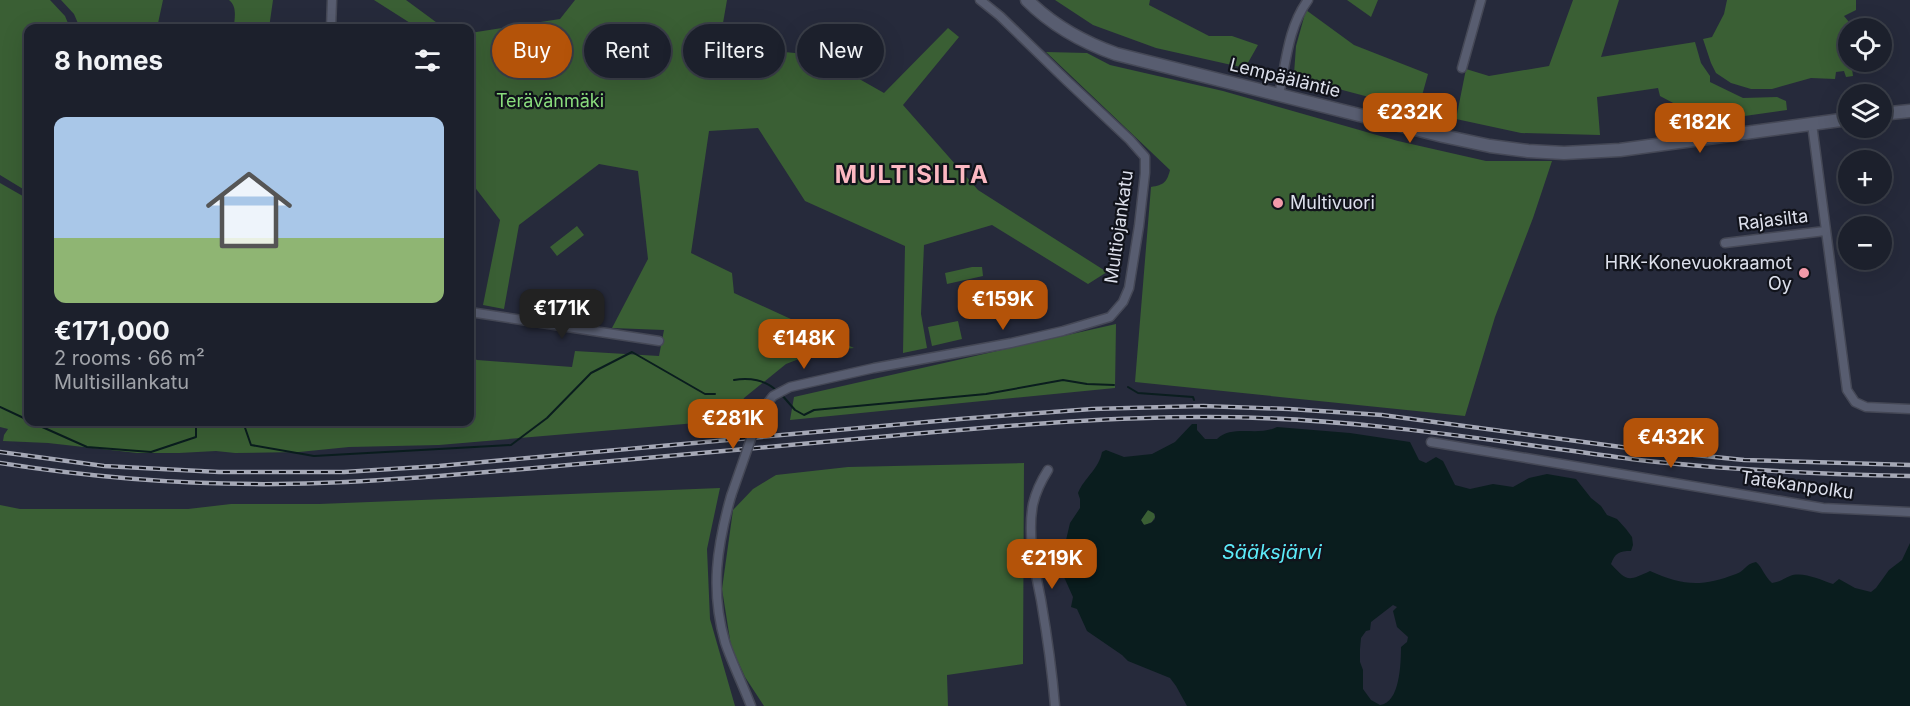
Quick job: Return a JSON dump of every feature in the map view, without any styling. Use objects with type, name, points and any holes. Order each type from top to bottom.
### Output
[{"type":"main road","name":"Lempääläntie","points":[[1027,0],[1064,31],[1094,46],[1145,63],[1481,144],[1549,153],[1620,150],[1838,120]]},
{"type":"main road","points":[[1892,113],[1910,111]]},
{"type":"street","points":[[331,24],[332,0]]},
{"type":"street","name":"Multiojankatu","points":[[751,706],[726,644],[716,593],[719,544],[731,496],[760,413],[773,396],[790,387],[874,368],[1011,343],[1110,317],[1123,302],[1129,288],[1139,226],[1145,157],[1000,16],[980,0]]},
{"type":"street","points":[[1279,94],[1293,31],[1299,14],[1308,0]]},
{"type":"street","points":[[1462,68],[1481,0]]},
{"type":"street","points":[[1812,124],[1847,390],[1855,402],[1866,407],[1910,409]]},
{"type":"street","name":"Rajasilta","points":[[1725,243],[1825,231]]},
{"type":"street","points":[[474,313],[659,341]]},
{"type":"street","name":"Tatekanpolku","points":[[1431,442],[1822,508],[1910,512]]},
{"type":"street","points":[[1048,470],[1038,486],[1031,523],[1055,706]]},
{"type":"green space","points":[[0,0],[50,0],[65,16],[68,24],[24,24],[24,190],[0,175]]},
{"type":"green space","points":[[61,0],[163,0],[158,24],[78,24],[74,14]]},
{"type":"green space","points":[[229,0],[273,0],[270,24],[234,24],[235,10]]},
{"type":"green space","points":[[374,0],[406,0],[439,24],[412,24]]},
{"type":"green space","name":"Terävänmäki","points":[[575,0],[727,0],[723,24],[683,24],[683,78],[785,78],[785,52],[797,53],[797,78],[858,78],[884,93],[948,28],[959,37],[903,105],[978,190],[1107,272],[1088,284],[992,225],[924,245],[921,314],[927,348],[903,353],[905,246],[805,201],[758,128],[709,131],[691,253],[732,273],[734,293],[854,348],[817,352],[786,364],[744,398],[733,425],[696,423],[439,445],[349,447],[299,452],[137,453],[48,443],[3,441],[8,429],[0,427],[0,183],[24,197],[24,426],[474,426],[474,358],[572,367],[575,351],[659,356],[664,330],[612,328],[648,259],[638,171],[599,164],[519,225],[504,309],[483,305],[500,220],[474,186],[474,32],[492,30],[492,78],[572,78],[572,24],[528,24],[560,19]]},
{"type":"green space","points":[[1055,0],[1150,0],[1149,5],[1209,36],[1232,36],[1258,45],[1245,68],[1156,48],[1093,25]]},
{"type":"green space","points":[[1347,0],[1378,0],[1371,17]]},
{"type":"green space","points":[[1573,0],[1619,0],[1601,57],[1695,42],[1701,63],[1710,76],[1710,82],[1743,98],[1777,97],[1786,101],[1787,110],[1681,125],[1677,105],[1660,96],[1658,88],[1597,97],[1600,135],[1521,133],[1456,119],[1466,69],[1489,76],[1549,66]]},
{"type":"green space","points":[[1727,0],[1856,0],[1856,10],[1844,16],[1846,18],[1838,18],[1838,72],[1835,79],[1811,78],[1772,89],[1751,89],[1731,83],[1716,73],[1703,39],[1712,37],[1724,14]]},
{"type":"green space","points":[[1306,10],[1354,45],[1428,74],[1418,110],[1331,87],[1294,74],[1296,46]]},
{"type":"green space","points":[[1046,52],[1087,53],[1110,65],[1223,91],[1398,141],[1486,161],[1552,161],[1495,317],[1465,416],[1135,382],[1151,187],[1164,182],[1170,170]]},
{"type":"green space","points":[[1844,72],[1852,72],[1853,76],[1846,77]]},
{"type":"green space","points":[[577,226],[584,235],[557,256],[550,247]]},
{"type":"green space","points":[[982,267],[983,276],[947,284],[945,273]]},
{"type":"green space","points":[[958,321],[962,339],[932,346],[928,327]]},
{"type":"green space","points":[[1116,324],[1115,388],[790,420],[794,397]]},
{"type":"green space","points":[[1024,463],[1023,664],[947,675],[948,706],[764,706],[745,677],[731,646],[722,589],[733,510],[753,489],[776,475],[848,467]]},
{"type":"green space","points":[[720,488],[707,549],[710,619],[735,706],[0,706],[0,505],[20,509],[188,509],[231,504],[319,504]]},
{"type":"green space","points":[[1147,510],[1153,511],[1155,517],[1152,522],[1145,525],[1141,523],[1141,520]]},
{"type":"water","name":"Sääksjärvi","points":[[1192,424],[1197,424],[1197,430],[1205,439],[1217,439],[1230,432],[1262,431],[1277,427],[1350,433],[1410,442],[1419,460],[1426,463],[1436,457],[1443,461],[1455,485],[1470,489],[1493,484],[1513,487],[1529,478],[1547,474],[1576,479],[1607,515],[1617,519],[1632,537],[1631,551],[1618,553],[1611,564],[1628,578],[1650,571],[1673,580],[1703,583],[1736,574],[1756,562],[1772,583],[1800,575],[1833,584],[1839,579],[1855,588],[1871,592],[1889,570],[1902,560],[1910,543],[1910,706],[1187,706],[1170,678],[1128,661],[1087,631],[1077,609],[1071,607],[1073,597],[1064,577],[1063,553],[1070,523],[1080,508],[1078,493],[1098,463],[1102,452],[1106,450],[1124,457],[1152,454],[1175,442]],"holes":[[[1148,510],[1155,514],[1155,519],[1144,525],[1141,520]],[[1393,605],[1397,607],[1393,611],[1397,627],[1408,637],[1407,642],[1401,647],[1400,672],[1395,690],[1387,703],[1380,705],[1371,700],[1363,689],[1363,670],[1360,662],[1361,638],[1366,631],[1370,630],[1371,622]]]},
{"type":"waterway","points":[[244,426],[251,445],[314,456],[511,445],[547,418],[591,373],[632,352],[705,394],[715,394]]},
{"type":"waterway","points":[[734,380],[757,380],[777,391]]},
{"type":"waterway","points":[[781,394],[795,410],[804,415],[814,410],[986,394],[1063,380],[1114,385]]},
{"type":"waterway","points":[[1128,387],[1138,393],[1193,397],[1194,400]]},
{"type":"waterway","points":[[0,407],[24,418]]},
{"type":"waterway","points":[[40,426],[87,447],[151,452],[196,437],[196,426]]},
{"type":"railway","points":[[0,452],[104,466],[219,472],[344,472],[439,466],[960,419],[1092,409],[1203,406],[1382,415],[1636,449],[1744,460],[1910,465]]},
{"type":"railway","points":[[0,463],[129,479],[303,484],[478,473],[1020,425],[1200,417],[1308,420],[1416,430],[1631,459],[1736,469],[1910,476]]},
{"type":"place","name":"Multivuori","points":[[1278,203]]},
{"type":"place","name":"HRK-Konevuokraamot Oy","points":[[1804,273]]},
{"type":"district","name":"MULTISILTA","points":[[912,175]]}]
